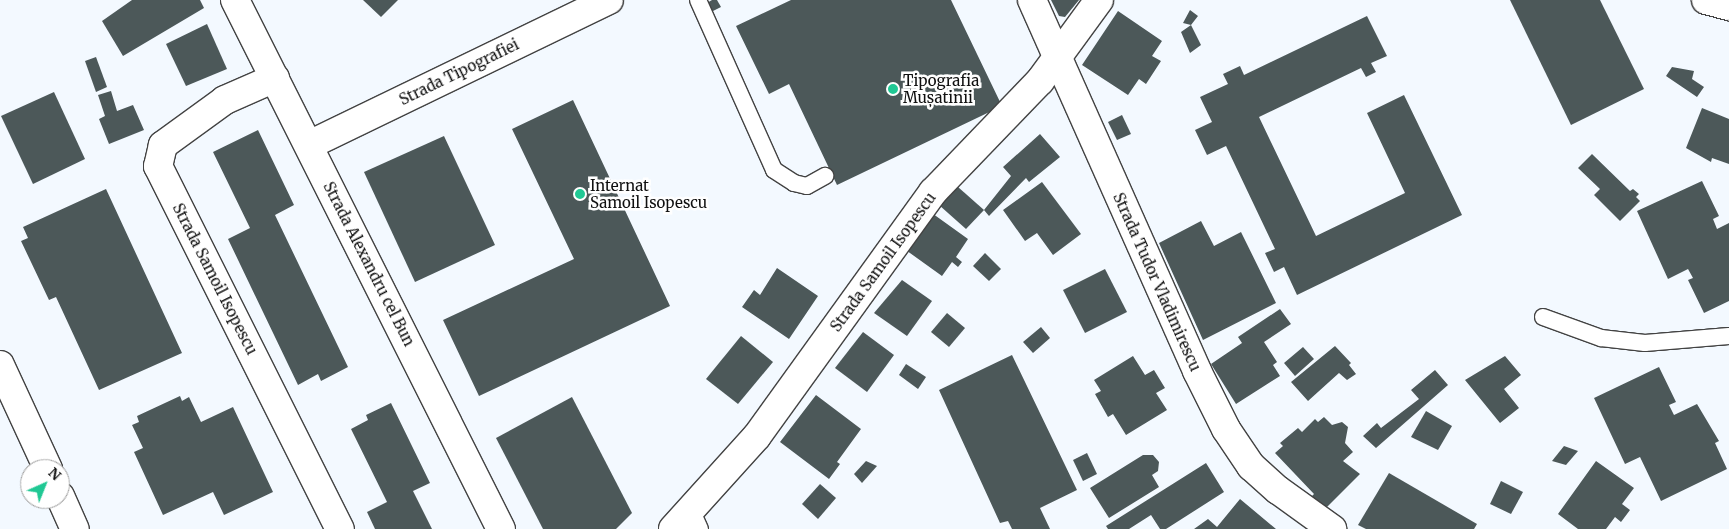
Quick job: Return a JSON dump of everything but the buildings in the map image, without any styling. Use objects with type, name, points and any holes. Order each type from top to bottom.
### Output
[{"type":"street","name":"Strada Alexandru cel Bun","points":[[235,0],[501,529]]},
{"type":"street","name":"Strada Tipografiei","points":[[309,145],[609,0]]},
{"type":"street","name":"Strada Tudor Vladimirescu","points":[[1032,0],[1197,371],[1226,429],[1251,466],[1332,529]]},
{"type":"street","name":"Strada Samoil Isopescu","points":[[673,529],[695,519],[933,192],[1040,81],[1099,0]]},
{"type":"street","points":[[1706,0],[1729,6]]},
{"type":"street","name":"Strada Samoil Isopescu","points":[[275,78],[225,100],[163,145],[158,166],[340,529]]},
{"type":"street","points":[[0,365],[43,459]]},
{"type":"street","points":[[66,509],[74,529]]},
{"type":"lane","points":[[698,0],[774,170],[794,183],[807,186],[825,176]]},
{"type":"lane","points":[[1543,316],[1601,338],[1645,343],[1729,336]]},
{"type":"place","name":"Tipografia Mușatinii","points":[[893,89]]},
{"type":"place","name":"Internat Samoil Isopescu","points":[[580,194]]}]
